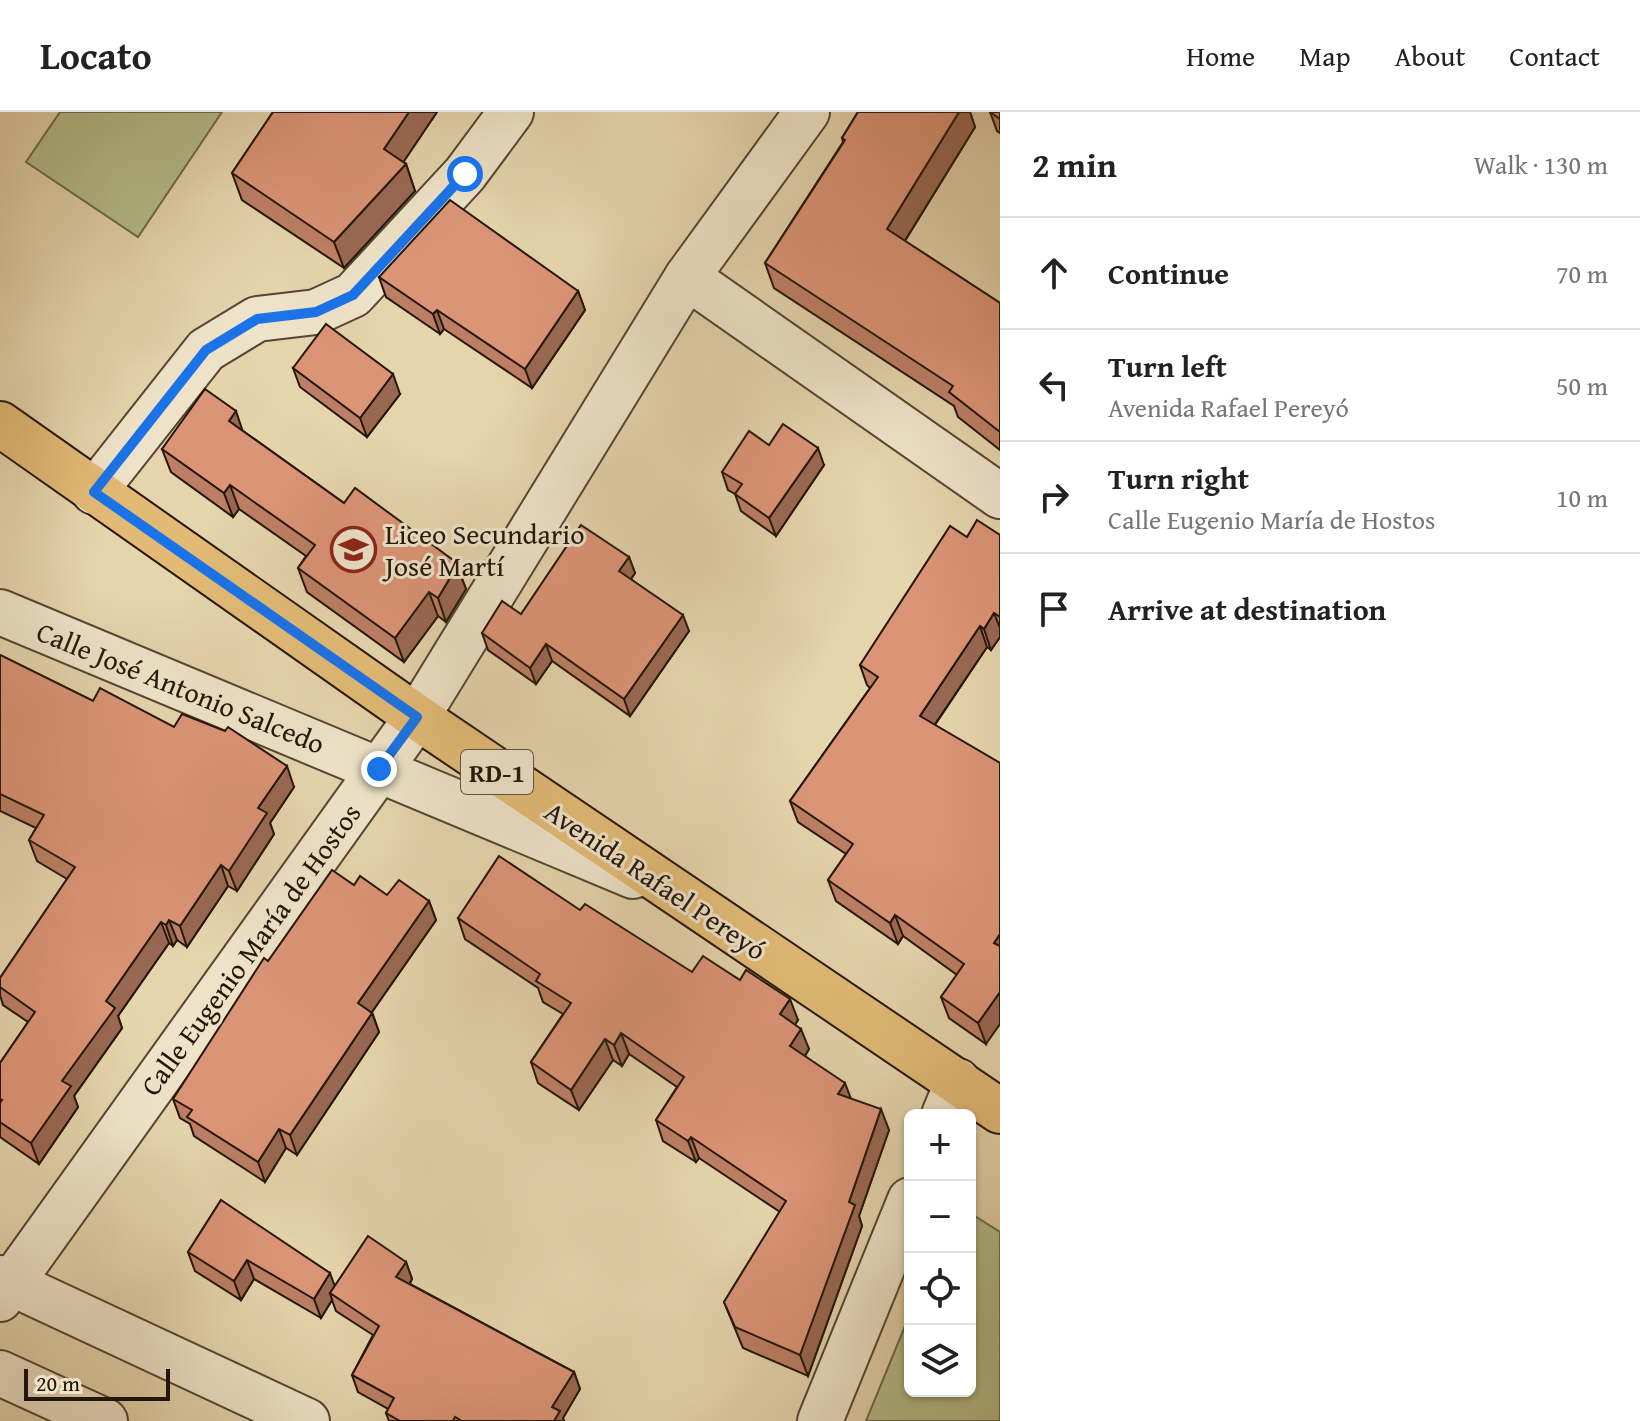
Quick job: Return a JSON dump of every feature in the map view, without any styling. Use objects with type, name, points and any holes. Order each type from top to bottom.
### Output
[{"type":"main road","name":"Avenida Rafael Pereyó","points":[[0,424],[671,892],[951,1098],[999,1109]]},
{"type":"street","points":[[94,492],[206,350],[257,319],[316,312],[353,295],[465,174],[511,112]]},
{"type":"street","name":"Calle Eugenio María de Hostos","points":[[4,1286],[417,717],[687,277],[807,112]]},
{"type":"street","points":[[687,277],[1000,496]]},
{"type":"street","name":"Calle José Antonio Salcedo","points":[[0,612],[671,892]]},
{"type":"street","points":[[820,1421],[904,1215]]},
{"type":"street","points":[[4,1286],[307,1421]]},
{"type":"street","points":[[0,1373],[105,1421]]},
{"type":"green space","points":[[60,112],[222,112],[138,237],[26,162]]},
{"type":"green space","points":[[976,1217],[1000,1232],[1000,1421],[866,1421],[904,1329],[904,1397],[976,1397]]},
{"type":"building","points":[[273,112],[409,112],[384,149],[406,164],[334,242],[232,173]]},
{"type":"building","points":[[858,112],[959,112],[887,229],[1000,303],[1000,432],[949,392],[953,386],[765,263],[845,140],[842,138]]},
{"type":"building","points":[[450,200],[578,291],[525,369],[437,310],[433,314],[379,277]]},
{"type":"building","points":[[326,324],[393,374],[360,418],[293,368]]},
{"type":"building","points":[[205,389],[236,411],[229,421],[344,503],[355,488],[453,560],[457,566],[438,598],[429,592],[395,638],[298,568],[315,545],[230,485],[224,493],[162,449]]},
{"type":"building","points":[[783,424],[818,448],[769,518],[735,494],[742,484],[722,472],[749,431],[769,445]]},
{"type":"building","points":[[977,520],[1000,535],[1000,617],[994,613],[984,629],[980,626],[920,716],[1000,763],[1000,934],[994,943],[1000,946],[1000,992],[978,1023],[941,997],[964,964],[895,915],[890,923],[828,880],[853,844],[790,801],[878,677],[860,665],[950,526],[967,537]]},
{"type":"building","points":[[581,525],[629,557],[619,571],[683,615],[624,699],[546,644],[530,668],[482,633],[502,601],[521,614]]},
{"type":"building","points":[[0,655],[93,701],[100,688],[174,727],[182,714],[225,731],[228,727],[287,766],[258,808],[267,813],[229,871],[221,865],[180,926],[169,920],[166,925],[161,922],[106,1001],[115,1008],[62,1081],[71,1086],[31,1143],[0,1122],[0,1063],[35,1012],[0,987],[0,978],[75,867],[29,840],[44,815],[0,794]]},
{"type":"building","points":[[499,856],[580,910],[585,904],[692,972],[703,956],[740,980],[746,970],[790,999],[780,1014],[801,1029],[790,1046],[845,1083],[838,1094],[881,1109],[849,1202],[855,1205],[800,1355],[735,1327],[724,1302],[786,1201],[691,1137],[688,1141],[656,1120],[684,1077],[621,1033],[614,1045],[605,1039],[571,1090],[531,1062],[571,1003],[536,981],[540,974],[458,918]]},
{"type":"building","points":[[332,870],[354,885],[360,876],[387,895],[399,880],[429,901],[358,1003],[372,1013],[290,1135],[279,1129],[258,1162],[187,1117],[192,1110],[173,1099],[264,958],[268,961]]},
{"type":"building","points":[[221,1200],[330,1273],[314,1299],[247,1260],[234,1281],[188,1252]]},
{"type":"building","points":[[368,1236],[406,1262],[396,1277],[574,1372],[552,1407],[560,1411],[554,1421],[462,1421],[455,1417],[453,1421],[400,1421],[386,1413],[394,1398],[352,1375],[379,1326],[330,1293]]},
{"type":"place","name":"Liceo Secundario José Martí","points":[[354,549]]},
{"type":"route","points":[[379,769],[417,717],[94,492],[206,350],[257,319],[316,312],[353,295],[465,174]]}]
